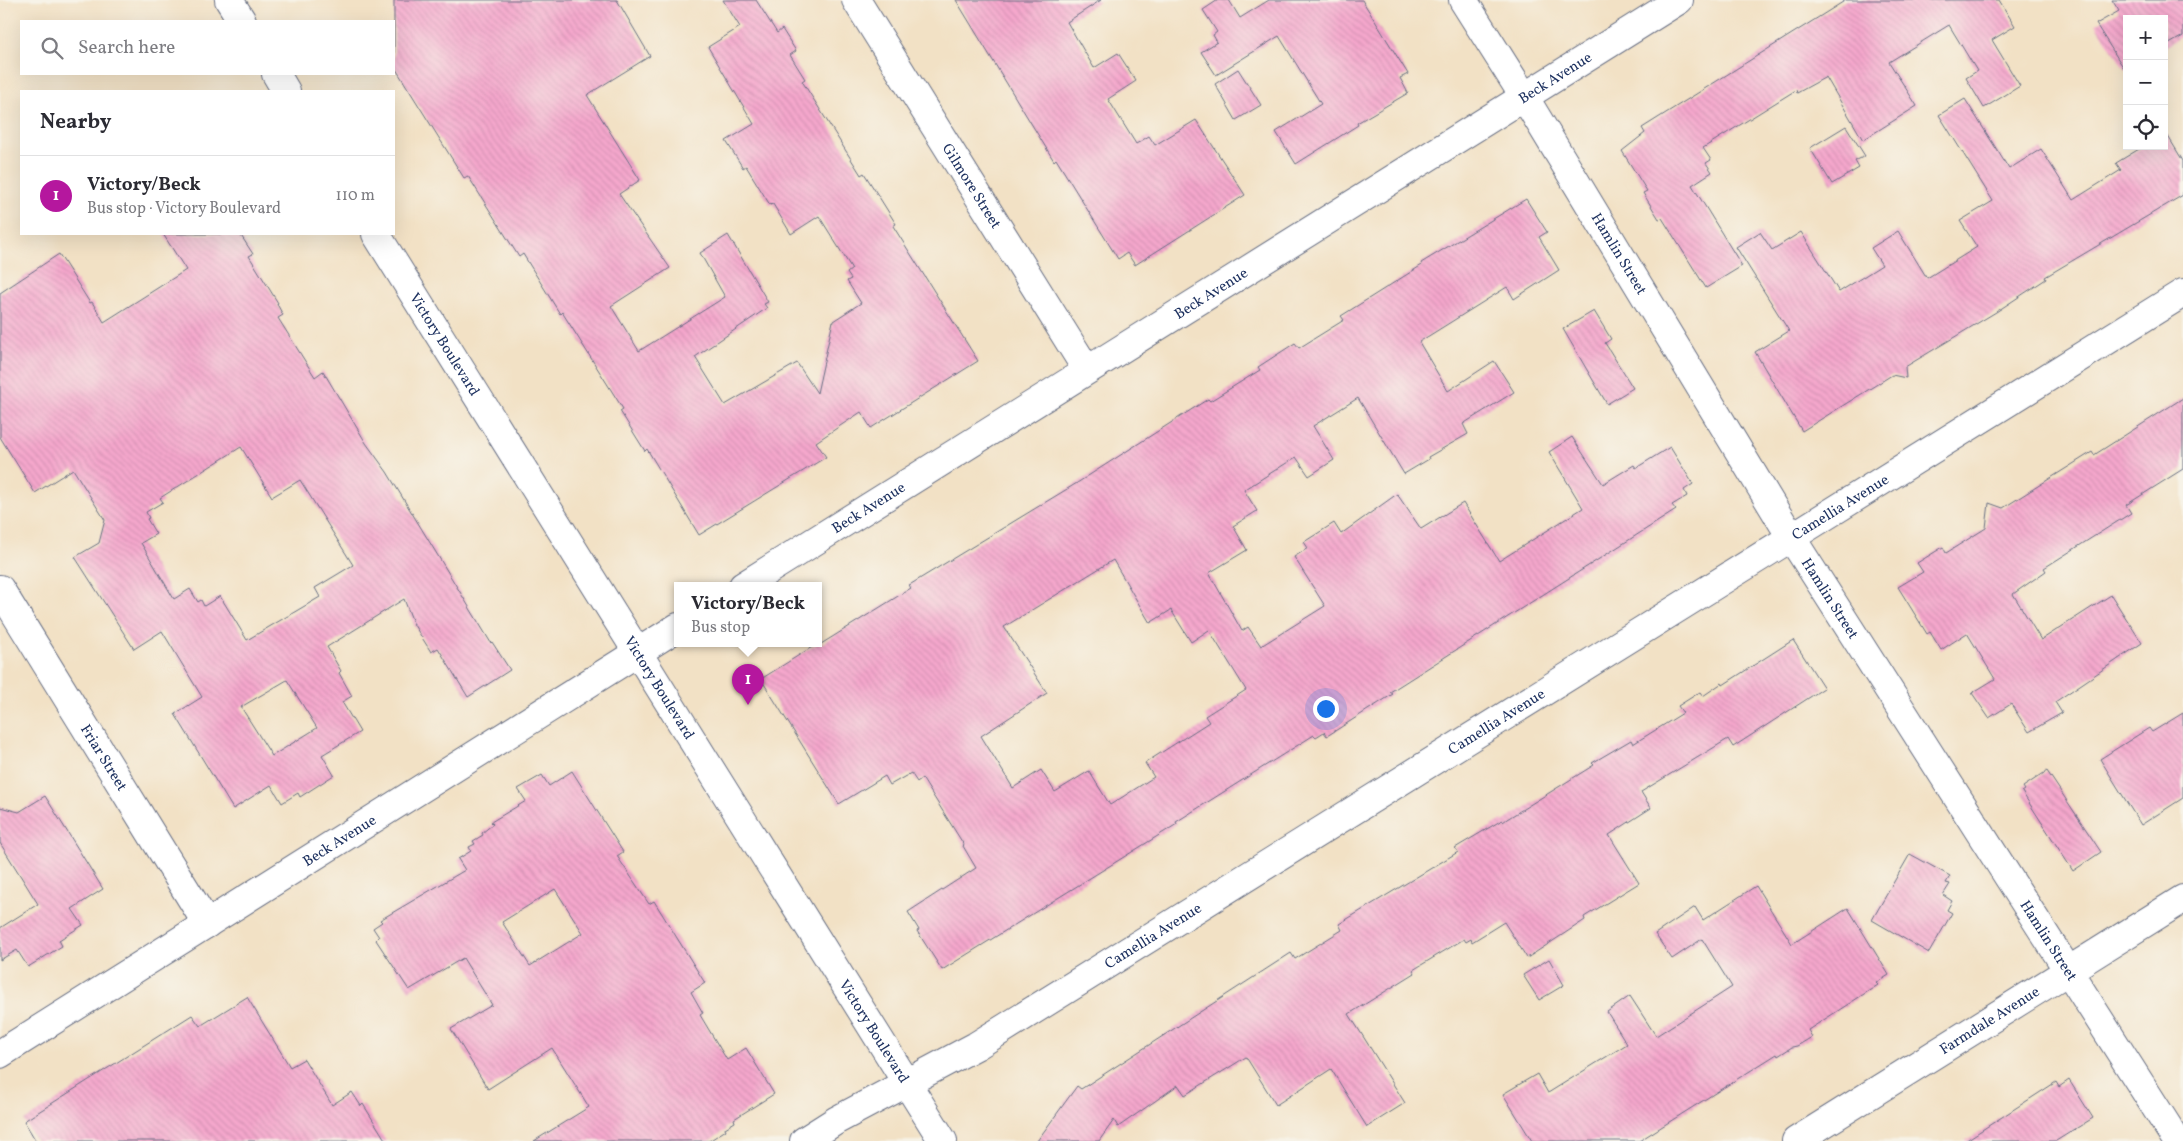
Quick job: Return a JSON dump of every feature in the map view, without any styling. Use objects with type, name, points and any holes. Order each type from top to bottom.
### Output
[{"type":"street","points":[[229,0],[241,20]]},
{"type":"street","name":"Gilmore Street","points":[[856,0],[1087,370]]},
{"type":"street","name":"Hamlin Street","points":[[1463,0],[1525,98],[1791,537],[2177,1141]]},
{"type":"street","name":"Beck Avenue","points":[[749,582],[1679,0]]},
{"type":"street","points":[[277,75],[285,90]]},
{"type":"street","name":"Victory Boulevard","points":[[377,235],[943,1141]]},
{"type":"street","name":"Camellia Avenue","points":[[804,1141],[837,1120],[976,1046],[2183,293]]},
{"type":"street","name":"Friar Street","points":[[0,589],[208,924]]},
{"type":"street","name":"Beck Avenue","points":[[0,1054],[674,630]]},
{"type":"street","name":"Farmdale Avenue","points":[[1796,1141],[2183,900]]},
{"type":"building","points":[[394,0],[617,0],[650,56],[587,95],[640,180],[619,194],[670,268],[611,306],[639,351],[725,297],[700,253],[728,235],[768,302],[764,304],[767,308],[695,357],[725,405],[797,363],[817,393],[833,321],[861,303],[847,281],[851,279],[847,273],[852,269],[819,216],[791,234],[773,204],[770,205],[746,166],[743,168],[726,141],[754,124],[708,47],[740,27],[723,0],[756,0],[777,33],[782,29],[796,51],[790,55],[805,79],[802,81],[861,175],[864,173],[896,224],[893,226],[978,361],[871,428],[861,412],[816,442],[826,457],[699,535],[647,449],[645,451],[620,411],[623,409],[562,312],[560,314],[523,254],[519,257],[468,176],[464,178],[395,68]]},
{"type":"building","points":[[956,0],[1101,0],[1067,22],[1094,68],[1118,53],[1136,81],[1108,99],[1136,144],[1149,136],[1155,145],[1196,120],[1245,195],[1135,265],[1127,253],[1118,259],[1056,159],[1054,161]]},
{"type":"building","points":[[1218,0],[1229,0],[1240,18],[1269,0],[1362,0],[1408,74],[1400,78],[1408,93],[1357,123],[1358,125],[1296,164],[1276,132],[1321,104],[1279,36],[1216,75],[1201,52],[1217,42],[1213,35],[1217,32],[1203,10]]},
{"type":"building","points":[[1846,0],[1999,0],[2015,26],[1992,40],[2020,86],[1984,108],[1966,78],[1977,71],[1949,25],[1889,62],[1917,106],[1863,140],[1826,77],[1797,93],[1796,90],[1703,148],[1711,160],[1706,163],[1712,172],[1692,185],[1742,266],[1706,288],[1662,218],[1659,219],[1643,193],[1647,191],[1622,151],[1645,133],[1642,128]]},
{"type":"building","points":[[2112,0],[2183,0],[2183,36],[2168,45],[2168,15],[2123,15],[2123,67],[2096,24],[2119,11]]},
{"type":"building","points":[[1238,69],[1261,105],[1236,120],[1215,84]]},
{"type":"building","points":[[1965,99],[2009,169],[2041,149],[2073,200],[2121,170],[2116,163],[2137,150],[2168,150],[2168,136],[2183,161],[2183,195],[2045,277],[2046,279],[1996,312],[1905,367],[1906,378],[1892,375],[1802,431],[1755,352],[1789,331],[1736,247],[1760,232],[1772,250],[1801,232],[1839,292],[1882,265],[1871,248],[1898,231],[1927,278],[1977,247],[1960,221],[1993,201],[1939,115]]},
{"type":"building","points":[[1846,126],[1865,156],[1855,161],[1859,168],[1832,184],[1810,148]]},
{"type":"building","points":[[1526,199],[1547,232],[1539,237],[1559,270],[1514,299],[1507,287],[1419,342],[1448,391],[1494,361],[1514,392],[1463,424],[1468,434],[1428,457],[1429,459],[1404,474],[1358,398],[1313,426],[1334,460],[1309,476],[1296,457],[1244,490],[1257,511],[1233,526],[1247,550],[1209,573],[1242,631],[1248,627],[1261,646],[1325,606],[1294,557],[1308,548],[1304,542],[1334,523],[1341,534],[1397,494],[1421,529],[1463,503],[1499,561],[1583,508],[1549,452],[1572,437],[1603,484],[1634,465],[1636,468],[1670,447],[1693,484],[1684,490],[1687,496],[1672,505],[1676,510],[1390,692],[1393,694],[1327,736],[1324,732],[1316,737],[1314,735],[1176,822],[1177,824],[942,970],[917,931],[919,930],[908,912],[976,868],[964,845],[922,778],[917,782],[911,773],[890,785],[885,776],[839,804],[761,679],[812,647],[822,647],[822,643],[911,588],[909,585],[1077,483],[1208,399],[1210,401],[1260,370],[1258,367],[1295,343],[1299,348],[1344,320],[1341,316],[1422,265],[1421,263]],"holes":[[[1113,560],[1150,623],[1171,610],[1191,642],[1209,630],[1246,690],[1205,716],[1209,722],[1145,763],[1154,777],[1110,805],[1089,771],[1055,792],[1041,770],[1013,788],[981,736],[1047,693],[1004,627]]]},
{"type":"building","points":[[164,235],[241,235],[253,254],[249,256],[278,303],[283,315],[278,318],[315,377],[323,371],[491,643],[510,670],[468,697],[438,648],[431,652],[414,625],[404,599],[327,647],[341,671],[339,673],[352,696],[342,702],[360,732],[322,755],[334,775],[300,797],[298,793],[282,803],[271,785],[233,809],[175,714],[202,697],[162,631],[134,649],[75,557],[99,543],[105,520],[73,469],[35,493],[0,437],[0,293],[59,254],[104,322],[186,270]],"holes":[[[241,447],[272,497],[300,480],[353,565],[315,588],[320,597],[247,640],[220,596],[204,606],[201,600],[198,602],[190,589],[174,599],[141,543],[156,534],[147,519],[149,518],[146,512],[163,502],[160,498]],[[287,680],[317,728],[272,756],[241,707]]]},
{"type":"building","points":[[1594,311],[1611,339],[1605,343],[1633,388],[1607,404],[1563,329]]},
{"type":"building","points":[[2183,398],[2183,469],[2126,505],[2131,513],[2044,568],[2046,571],[2013,594],[2041,640],[2111,595],[2142,643],[2055,702],[2062,713],[2029,732],[2011,704],[1989,718],[1972,693],[1995,679],[1967,633],[1941,650],[1930,632],[1927,634],[1898,587],[1923,572],[1917,563],[1943,547],[1946,553],[1986,528],[1989,503],[2003,508],[2092,452],[2094,455]]},
{"type":"building","points":[[1793,640],[1824,688],[1733,747],[1728,739],[1641,792],[1651,808],[1609,835],[1639,883],[1584,917],[1585,920],[1527,958],[1504,922],[1472,942],[1471,939],[1466,942],[1464,939],[1413,970],[1415,973],[1349,1014],[1405,1103],[1367,1127],[1331,1069],[1276,1105],[1246,1057],[1185,1095],[1178,1085],[1118,1127],[1114,1120],[1099,1141],[1037,1141],[1077,1086],[1081,1089],[1291,953],[1295,959],[1342,930],[1339,924],[1458,852],[1455,848],[1502,820],[1503,822],[1594,765],[1592,763],[1631,740],[1633,744],[1683,713],[1678,706],[1700,692],[1703,696],[1722,683],[1723,685]]},
{"type":"building","points":[[2183,713],[2183,798],[2141,825],[2100,759],[2149,728],[2152,732]]},
{"type":"building","points":[[572,771],[623,852],[617,856],[649,904],[654,901],[705,983],[691,992],[703,1013],[700,1015],[727,1060],[746,1048],[774,1094],[734,1119],[735,1122],[725,1128],[726,1130],[709,1141],[534,1141],[589,1107],[552,1048],[488,1089],[451,1029],[492,1005],[463,958],[409,990],[376,940],[379,937],[373,928],[382,922],[380,920],[465,870],[458,859],[471,851],[469,847],[475,844],[473,841],[483,835],[482,833],[493,824],[491,822],[526,801],[518,789],[542,775],[549,786]],"holes":[[[555,889],[583,933],[530,966],[502,922]]]},
{"type":"building","points":[[2047,771],[2101,852],[2073,871],[2022,792],[2025,790],[2023,787]]},
{"type":"building","points":[[45,796],[103,889],[72,909],[83,925],[59,940],[62,946],[28,967],[17,950],[0,960],[0,928],[38,904],[0,843],[0,807],[19,812]]},
{"type":"building","points":[[1910,854],[1950,876],[1946,883],[1950,884],[1943,895],[1952,901],[1947,910],[1952,913],[1929,953],[1872,920]]},
{"type":"building","points":[[1756,886],[1792,944],[1848,908],[1889,975],[1876,983],[1878,985],[1808,1030],[1812,1037],[1778,1056],[1777,1054],[1639,1141],[1532,1141],[1503,1094],[1537,1074],[1548,1093],[1627,1044],[1607,1012],[1630,996],[1656,1036],[1732,987],[1702,939],[1672,959],[1655,934],[1695,907],[1703,920]]},
{"type":"building","points":[[1549,959],[1564,985],[1539,1000],[1523,975]]},
{"type":"building","points":[[247,997],[290,1067],[304,1059],[332,1105],[352,1092],[361,1106],[363,1104],[386,1141],[36,1141],[24,1121],[192,1015],[200,1026]]},
{"type":"building","points":[[2069,1080],[2093,1118],[2056,1141],[1965,1141],[2056,1082],[2059,1087]]},
{"type":"place","name":"Victory/Beck","points":[[748,705]]}]
